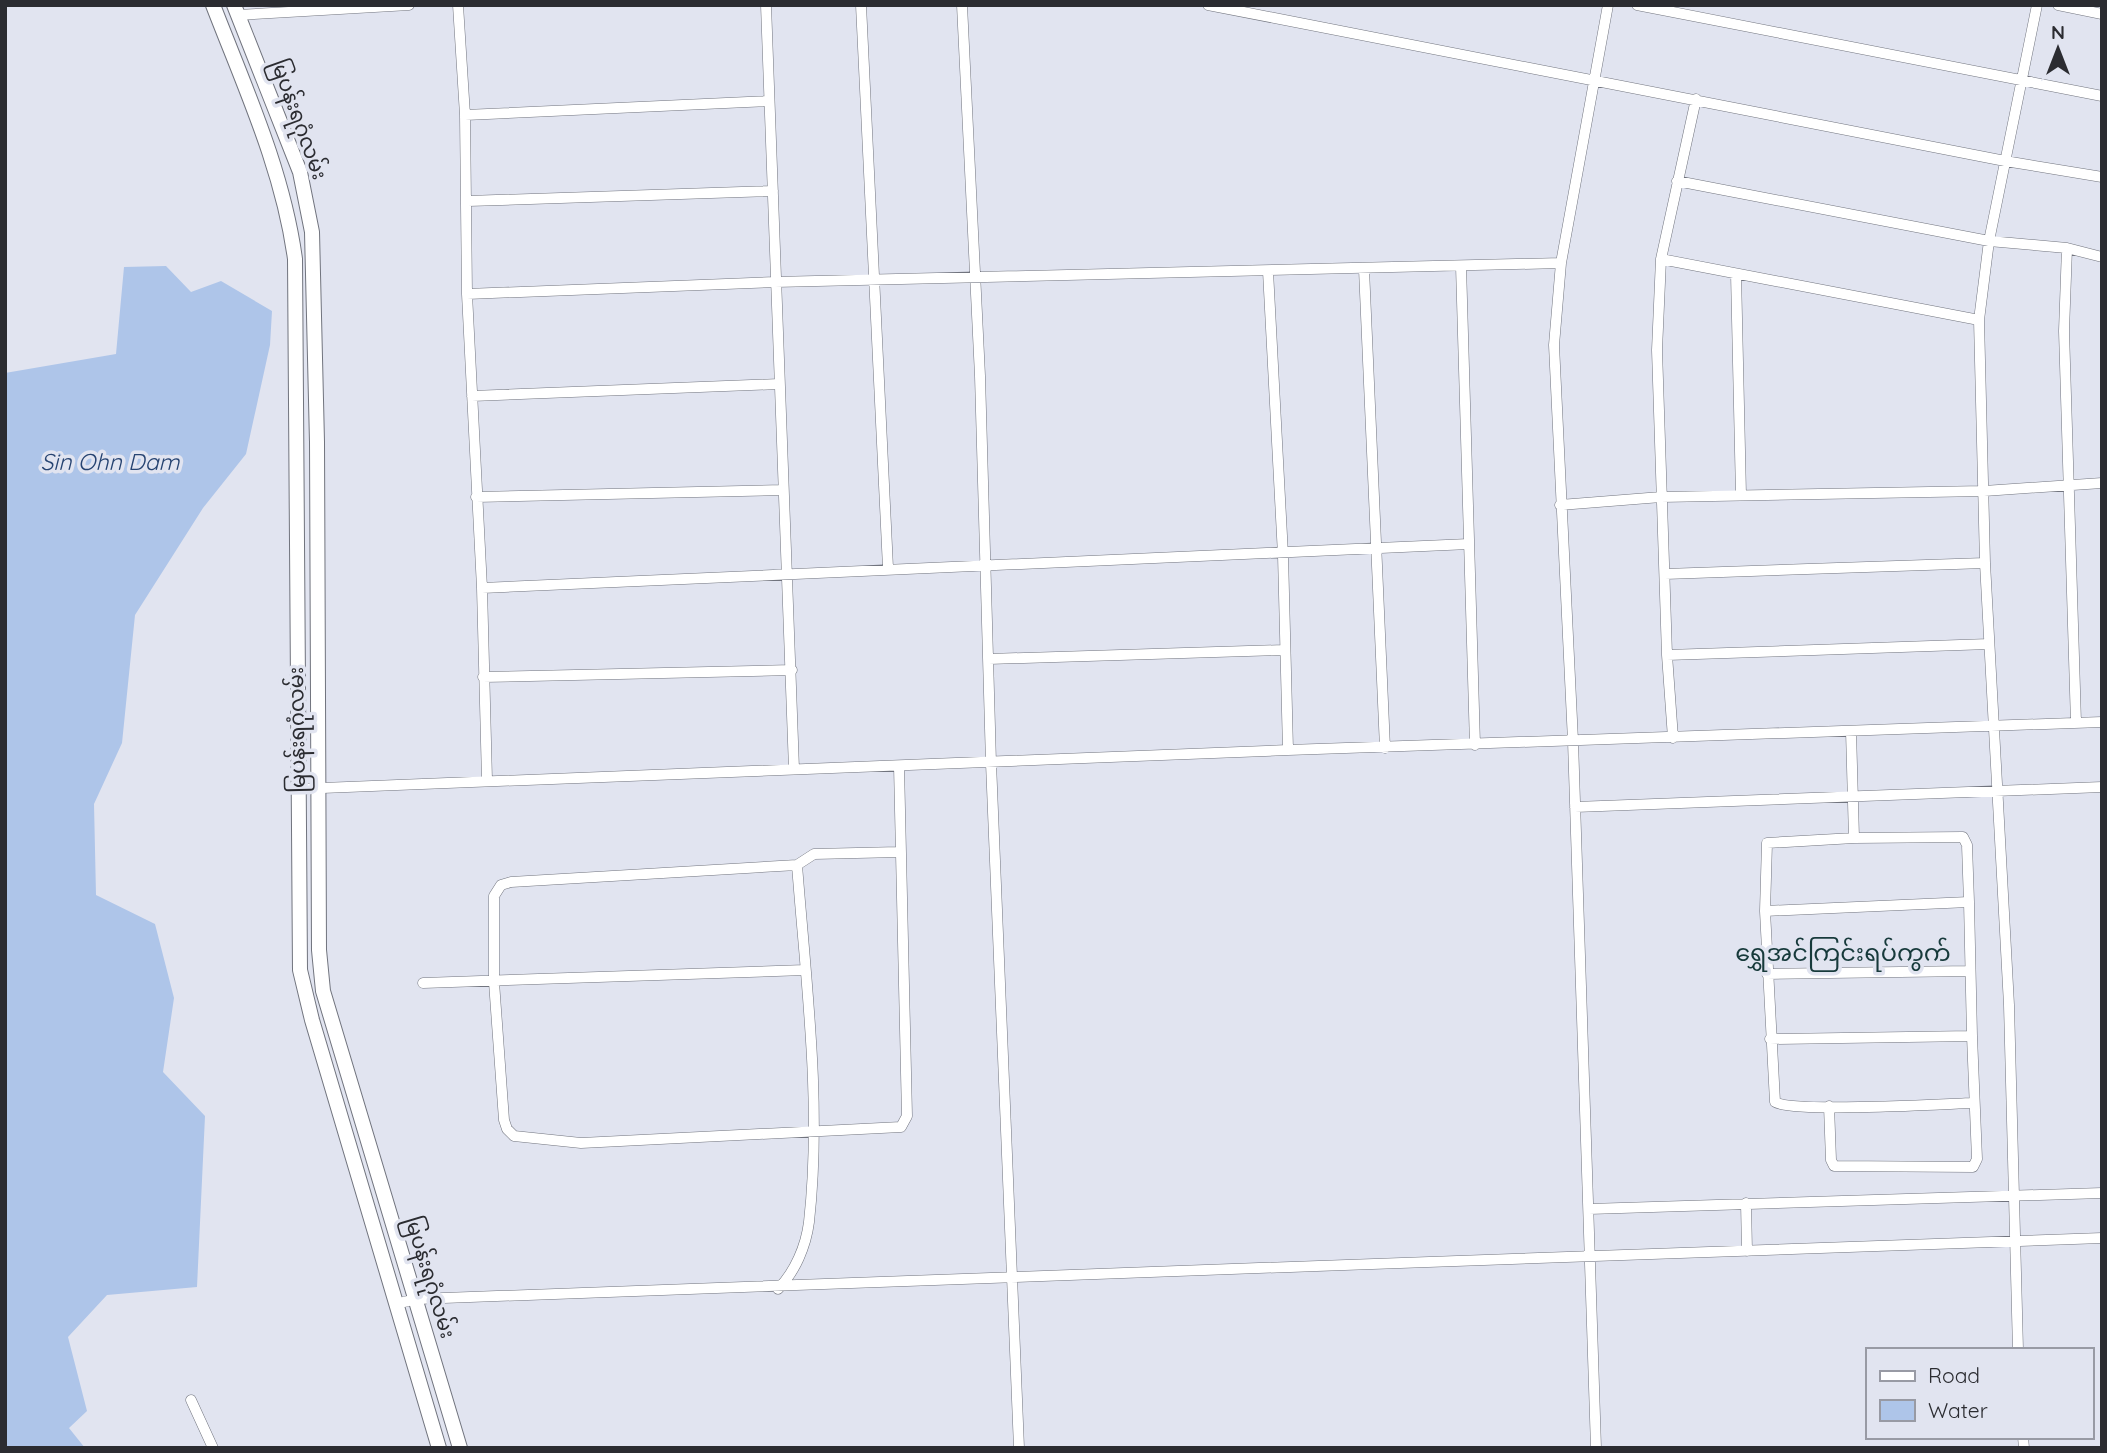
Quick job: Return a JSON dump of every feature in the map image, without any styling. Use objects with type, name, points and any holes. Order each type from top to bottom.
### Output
[{"type":"main road","name":"မြပန်းရဂုံလမ်း","points":[[213,5],[274,164],[289,219],[295,259],[299,957],[303,987],[439,1448]]},
{"type":"main road","name":"မြပန်းရဂုံလမ်း","points":[[236,10],[300,172],[312,232],[317,442],[319,950],[323,991],[418,1299],[460,1448]]},
{"type":"street","points":[[236,10],[409,5]]},
{"type":"street","points":[[458,5],[466,115],[467,294],[482,588],[487,780]]},
{"type":"street","points":[[766,5],[794,769]]},
{"type":"street","points":[[861,5],[888,568]]},
{"type":"street","points":[[962,5],[973,277],[980,376],[991,763],[1019,1448]]},
{"type":"street","points":[[1596,1448],[1573,741],[1554,345],[1561,263],[1608,5]]},
{"type":"street","points":[[1637,5],[2102,96]]},
{"type":"street","points":[[1709,19],[1712,5]]},
{"type":"street","points":[[2018,1348],[2009,1005],[1985,563],[1979,320],[1989,241],[2037,5]]},
{"type":"street","points":[[2058,5],[2102,14]]},
{"type":"street","points":[[1211,6],[2005,161],[2102,177]]},
{"type":"street","points":[[1673,738],[1667,655],[1657,351],[1661,259],[1696,99]]},
{"type":"street","points":[[466,115],[769,101]]},
{"type":"street","points":[[1676,181],[1989,241],[2067,248],[2102,257]]},
{"type":"street","points":[[468,201],[773,191]]},
{"type":"street","points":[[2067,248],[2064,331],[2076,723]]},
{"type":"street","points":[[1661,259],[1979,320]]},
{"type":"street","points":[[467,294],[775,282],[1364,270],[1561,263]]},
{"type":"street","points":[[1461,266],[1475,745]]},
{"type":"street","points":[[1364,270],[1385,748]]},
{"type":"street","points":[[1268,271],[1283,555],[1288,750]]},
{"type":"street","points":[[1735,274],[1741,495]]},
{"type":"street","points":[[472,396],[779,384]]},
{"type":"street","points":[[1560,505],[1661,497],[1984,491],[2102,483]]},
{"type":"street","points":[[476,497],[783,490]]},
{"type":"street","points":[[482,588],[787,575],[985,563],[1283,555],[1469,544]]},
{"type":"street","points":[[1665,574],[1985,563]]},
{"type":"street","points":[[1667,655],[1990,644]]},
{"type":"street","points":[[989,659],[1284,650]]},
{"type":"street","points":[[483,677],[792,670]]},
{"type":"street","points":[[298,789],[1288,750],[2102,722]]},
{"type":"street","points":[[1851,731],[1854,838]]},
{"type":"street","points":[[899,766],[907,1116],[904,1123],[895,1128],[581,1143],[514,1136],[507,1129],[504,1120],[494,982],[494,896],[501,885],[797,864],[814,854],[899,852]]},
{"type":"street","points":[[1575,807],[2102,788]]},
{"type":"street","points":[[1829,1106],[1831,1160],[1834,1166],[1969,1168],[1977,1159],[1968,845],[1963,837],[1854,838],[1767,843],[1765,911],[1775,1102],[1788,1106],[1974,1103]]},
{"type":"street","points":[[778,1289],[793,1272],[809,1223],[814,1133],[797,864]]},
{"type":"street","points":[[1765,911],[1969,902]]},
{"type":"street","points":[[423,983],[805,970]]},
{"type":"street","points":[[1767,974],[1970,971]]},
{"type":"street","points":[[1770,1039],[1972,1036]]},
{"type":"street","points":[[1589,1209],[2102,1193]]},
{"type":"street","points":[[1746,1203],[1747,1251]]},
{"type":"street","points":[[395,1304],[418,1299],[778,1289],[1012,1277],[2102,1238]]},
{"type":"street","points":[[191,1400],[213,1448]]},
{"type":"water","name":"Sin Ohn Dam","points":[[166,266],[191,292],[221,281],[272,311],[270,345],[246,454],[203,508],[135,615],[122,743],[94,804],[96,895],[155,924],[174,998],[163,1072],[205,1116],[197,1287],[107,1295],[68,1337],[87,1411],[69,1428],[85,1448],[5,1448],[5,373],[116,354],[124,267]]},
{"type":"district","name":"ရွှေအင်ကြင်းရပ်ကွက်","points":[[1843,952]]}]
